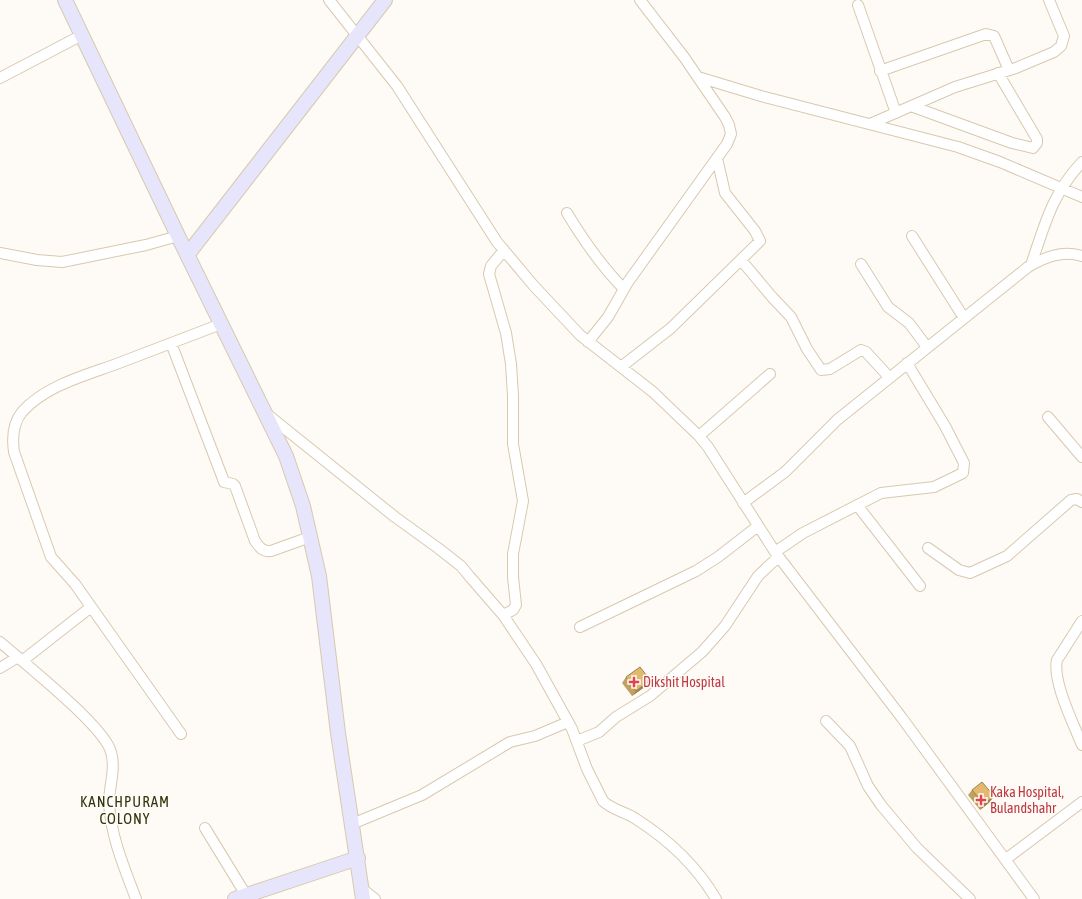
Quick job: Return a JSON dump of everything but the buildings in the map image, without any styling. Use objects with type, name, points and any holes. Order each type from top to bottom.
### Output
[{"type":"main road","points":[[65,0],[178,236],[286,456],[303,506],[319,576],[338,733],[358,858],[362,893]]},
{"type":"main road","points":[[188,254],[385,0]]},
{"type":"main road","points":[[240,897],[358,858]]},
{"type":"street","points":[[329,0],[397,86],[477,211],[504,250],[534,286],[588,342],[653,392],[700,436],[715,456],[776,554],[902,718],[1034,899]]},
{"type":"street","points":[[588,342],[608,317],[624,289],[727,144],[731,134],[729,125],[698,77],[640,0]]},
{"type":"street","points":[[870,124],[955,87],[1043,58],[1061,46],[1064,36],[1049,0]]},
{"type":"street","points":[[858,5],[896,113]]},
{"type":"street","points":[[880,71],[986,34],[994,36],[1009,70]]},
{"type":"street","points":[[0,78],[82,35]]},
{"type":"street","points":[[911,106],[1012,143],[1033,148],[1037,143],[1036,139],[998,73]]},
{"type":"street","points":[[698,77],[761,96],[958,147],[1000,162],[1082,197]]},
{"type":"street","points":[[621,367],[671,328],[759,243],[760,238],[725,194],[717,158]]},
{"type":"street","points":[[1031,265],[1053,202],[1061,188],[1082,162]]},
{"type":"street","points":[[567,213],[589,249],[624,289]]},
{"type":"street","points":[[0,253],[37,260],[62,262],[146,245],[178,236]]},
{"type":"street","points":[[912,236],[964,318]]},
{"type":"street","points":[[503,615],[513,610],[516,605],[513,577],[514,554],[523,501],[513,444],[511,364],[506,333],[489,274],[491,266],[504,250]]},
{"type":"street","points":[[743,503],[785,472],[837,420],[889,377],[1031,265],[1048,256],[1075,254],[1082,256]]},
{"type":"street","points":[[741,260],[791,317],[807,349],[821,370],[830,369],[861,350],[866,352],[889,377]]},
{"type":"street","points":[[861,264],[888,307],[909,323],[926,347]]},
{"type":"street","points":[[181,734],[91,607],[69,578],[55,563],[48,550],[14,452],[14,426],[21,413],[33,402],[48,392],[221,324]]},
{"type":"street","points":[[171,343],[222,479],[224,482],[235,486],[255,541],[259,547],[267,552],[310,537]]},
{"type":"street","points":[[576,741],[599,732],[616,717],[650,696],[702,652],[725,626],[758,576],[776,554],[803,533],[885,491],[917,489],[941,484],[959,476],[964,469],[964,463],[945,426],[907,363]]},
{"type":"street","points":[[700,436],[770,374]]},
{"type":"street","points":[[265,413],[395,517],[461,566],[503,615],[536,664],[568,722],[587,769],[604,802],[636,819],[677,849],[691,863],[716,899]]},
{"type":"street","points":[[1048,417],[1082,457]]},
{"type":"street","points":[[928,548],[959,570],[970,573],[1007,556],[1023,544],[1062,507],[1071,500],[1080,498]]},
{"type":"street","points":[[857,505],[920,586]]},
{"type":"street","points":[[580,627],[696,571],[718,557],[758,526]]},
{"type":"street","points":[[0,668],[20,659],[91,607]]},
{"type":"street","points":[[1082,620],[1058,660],[1056,668],[1067,709],[1082,744]]},
{"type":"street","points":[[0,642],[95,727],[111,751],[113,758],[109,800],[112,826],[118,850],[136,899]]},
{"type":"street","points":[[826,721],[850,746],[868,786],[880,805],[917,848],[970,899]]},
{"type":"street","points":[[352,824],[422,795],[510,742],[535,736],[568,722]]},
{"type":"street","points":[[1006,859],[1082,802]]},
{"type":"street","points":[[205,828],[240,897]]},
{"type":"street","points":[[362,893],[376,899]]},
{"type":"place","name":"Dikshit Hospital","points":[[634,682]]},
{"type":"place","name":"Kaka Hospital, Bulandshahr","points":[[981,800]]},
{"type":"district","name":"KANCHPURAM COLONY","points":[[125,810]]}]
